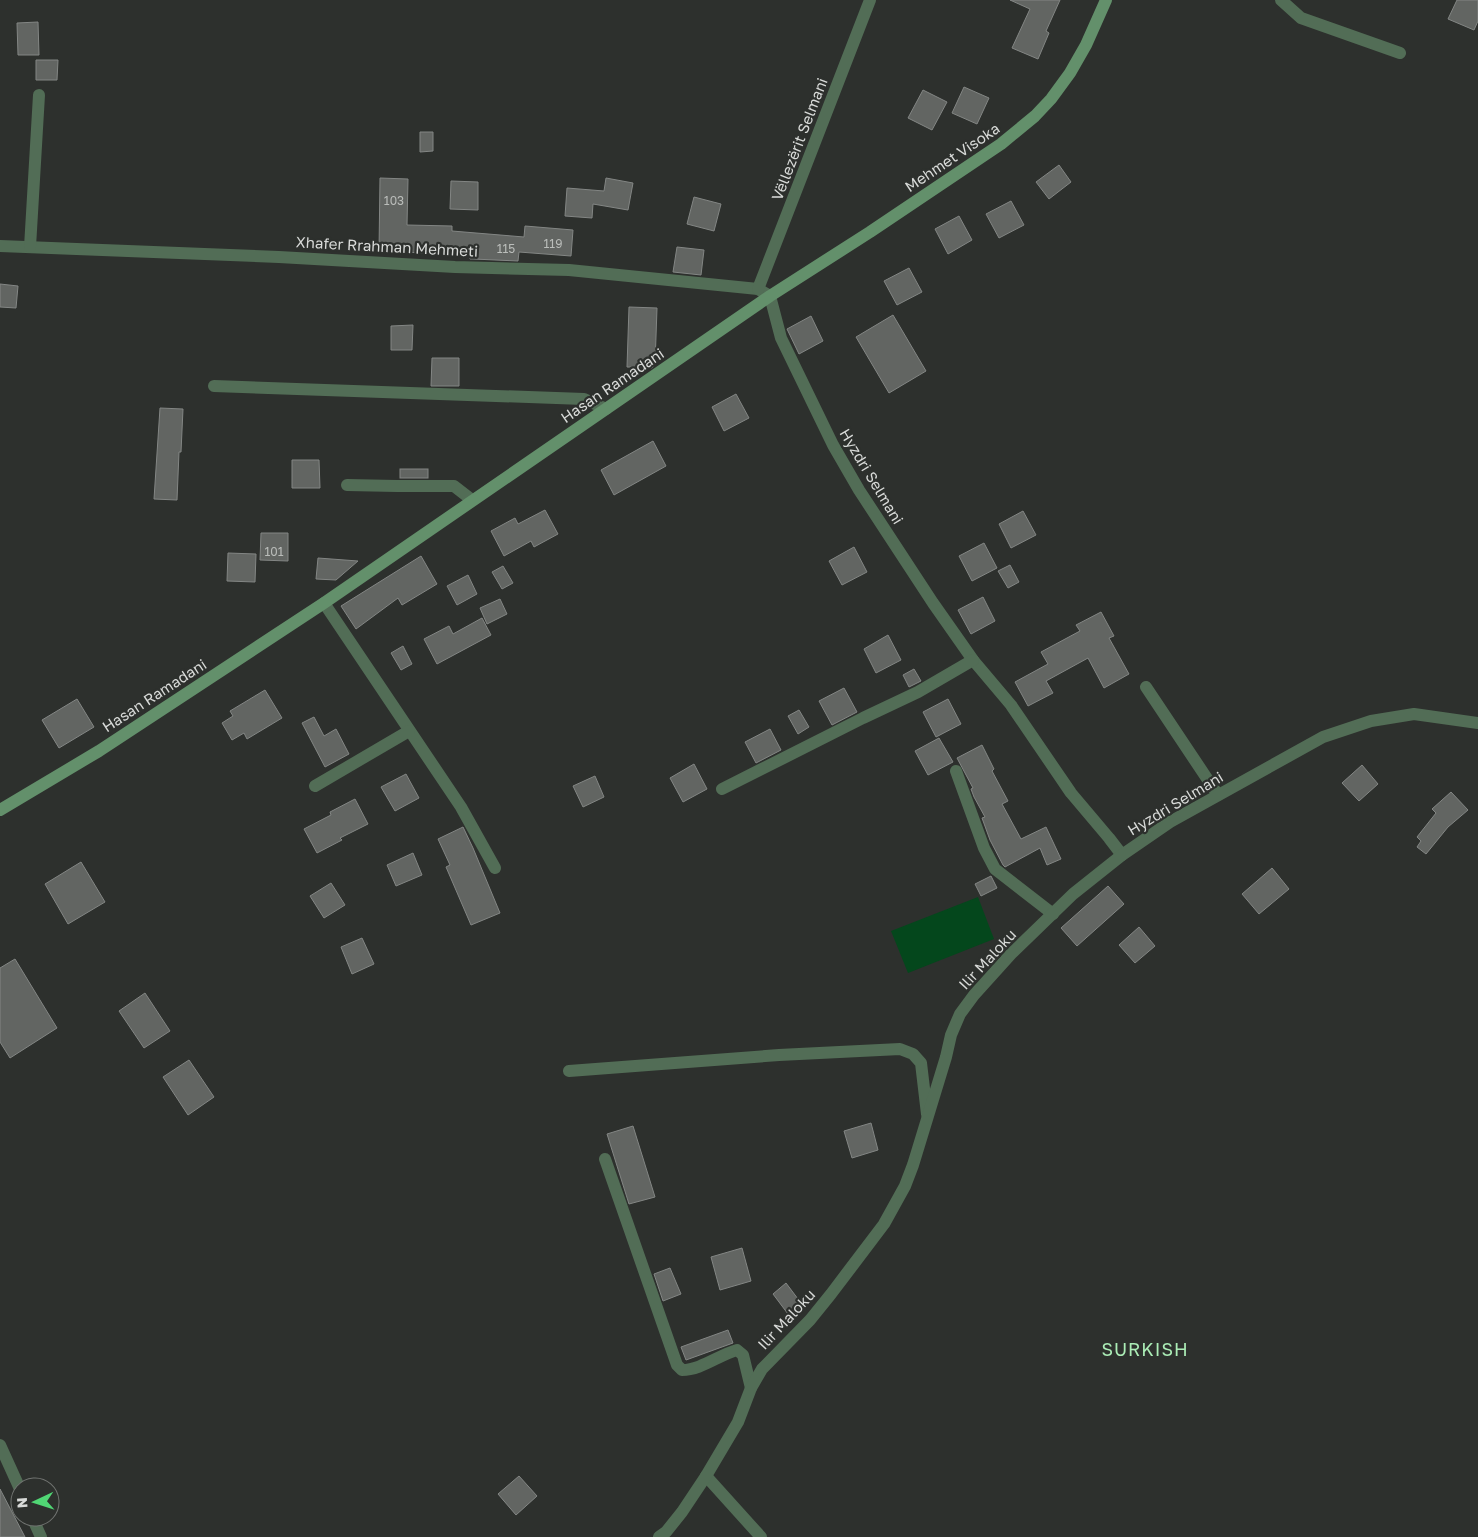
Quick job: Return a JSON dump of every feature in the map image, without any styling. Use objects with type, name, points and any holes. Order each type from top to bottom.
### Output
[{"type":"main road","name":"Mehmet Visoka","points":[[770,296],[984,157],[1019,131],[1051,99],[1070,73],[1086,44],[1106,0]]},
{"type":"main road","name":"Hasan Ramadani","points":[[0,810],[99,751],[324,603],[770,296]]},
{"type":"street","name":"Vëllezërit Selmani","points":[[758,289],[870,0]]},
{"type":"street","points":[[1281,0],[1301,18],[1400,53]]},
{"type":"street","points":[[30,247],[39,95]]},
{"type":"street","name":"Xhafer Rrahman Mehmeti","points":[[0,246],[279,257],[455,267],[570,270],[758,289],[770,296]]},
{"type":"street","name":"Hyzdri Selmani","points":[[770,296],[781,338],[833,445],[875,514],[972,660],[1011,705],[1070,793],[1122,855],[1170,822],[1324,737],[1371,722],[1414,714],[1478,724]]},
{"type":"street","points":[[214,386],[584,399],[606,409]]},
{"type":"street","points":[[347,485],[454,486],[472,500]]},
{"type":"street","points":[[324,603],[461,807],[495,868]]},
{"type":"street","points":[[722,789],[918,692],[972,660]]},
{"type":"street","points":[[1146,687],[1218,795]]},
{"type":"street","points":[[315,786],[409,731]]},
{"type":"street","points":[[956,771],[984,848],[995,869],[1053,914]]},
{"type":"street","name":"Ilir Maloku","points":[[660,1537],[682,1512],[706,1476],[738,1422],[751,1388],[762,1369],[826,1300],[884,1224],[905,1186],[927,1120],[951,1035],[960,1014],[992,974],[1073,894],[1122,855]]},
{"type":"street","name":"Ilir Maloku","points":[[569,1071],[779,1054],[900,1049],[913,1054],[921,1063],[927,1120]]},
{"type":"street","points":[[605,1159],[676,1365],[682,1370],[690,1370],[726,1353],[737,1350],[742,1356],[751,1388]]},
{"type":"street","points":[[0,1445],[15,1477]]},
{"type":"street","points":[[706,1476],[761,1537]]},
{"type":"green space","points":[[978,897],[994,939],[908,973],[891,931]]},
{"type":"building","points":[[1010,0],[1060,0],[1046,31],[1049,33],[1038,59],[1012,48],[1030,9]]},
{"type":"building","points":[[1457,0],[1478,0],[1478,21],[1474,30],[1448,19]]},
{"type":"building","points":[[38,22],[39,55],[18,55],[17,23]]},
{"type":"building","points":[[36,60],[58,60],[57,80],[36,80]]},
{"type":"building","points":[[964,87],[989,98],[977,124],[952,113]]},
{"type":"building","points":[[923,90],[947,102],[932,130],[908,118]]},
{"type":"building","points":[[420,132],[433,132],[433,151],[420,152]]},
{"type":"building","points":[[1059,165],[1071,182],[1049,199],[1036,182]]},
{"type":"building","points":[[380,178],[408,179],[407,225],[452,226],[452,231],[524,237],[525,226],[573,230],[571,256],[519,252],[518,261],[470,259],[470,255],[379,251]]},
{"type":"building","points":[[606,178],[633,183],[628,210],[593,204],[592,218],[565,216],[567,188],[604,191]]},
{"type":"building","points":[[451,181],[478,182],[478,210],[450,209]]},
{"type":"building","points":[[694,197],[721,204],[714,231],[687,224]]},
{"type":"building","points":[[1011,201],[1024,225],[999,238],[986,214]]},
{"type":"building","points":[[959,216],[972,240],[948,254],[935,229]]},
{"type":"building","points":[[677,247],[704,250],[701,275],[673,272]]},
{"type":"building","points":[[909,268],[922,292],[897,305],[884,281]]},
{"type":"building","points":[[0,284],[18,286],[16,308],[0,307]]},
{"type":"building","points":[[629,307],[657,308],[655,365],[652,368],[627,367]]},
{"type":"building","points":[[893,315],[926,371],[889,393],[856,337]]},
{"type":"building","points":[[811,316],[823,341],[799,354],[787,329]]},
{"type":"building","points":[[413,325],[412,350],[391,350],[391,326]]},
{"type":"building","points":[[432,358],[459,358],[459,386],[431,386]]},
{"type":"building","points":[[736,394],[749,418],[724,431],[712,407]]},
{"type":"building","points":[[160,408],[183,409],[177,500],[154,499]]},
{"type":"building","points":[[653,441],[666,466],[614,495],[601,470]]},
{"type":"building","points":[[292,460],[319,460],[320,488],[292,488]]},
{"type":"building","points":[[400,469],[428,469],[428,478],[400,478]]},
{"type":"building","points":[[545,510],[558,534],[534,547],[531,541],[504,556],[491,531],[515,518],[518,524]]},
{"type":"building","points":[[1023,511],[1036,535],[1011,548],[999,524]]},
{"type":"building","points":[[261,533],[288,533],[288,561],[260,560]]},
{"type":"building","points":[[984,543],[997,568],[972,581],[959,556]]},
{"type":"building","points":[[854,547],[867,572],[842,585],[829,561]]},
{"type":"building","points":[[228,553],[256,554],[255,582],[227,581]]},
{"type":"building","points":[[421,556],[437,584],[402,605],[398,598],[356,629],[341,606]]},
{"type":"building","points":[[318,558],[358,561],[336,580],[316,579]]},
{"type":"building","points":[[1010,565],[1019,582],[1008,588],[998,571]]},
{"type":"building","points":[[503,566],[513,583],[502,589],[492,572]]},
{"type":"building","points":[[468,575],[477,594],[457,605],[447,586]]},
{"type":"building","points":[[983,597],[995,621],[971,634],[958,610]]},
{"type":"building","points":[[500,599],[507,614],[487,624],[480,608]]},
{"type":"building","points":[[1101,612],[1114,636],[1109,638],[1129,674],[1104,688],[1088,658],[1046,681],[1053,693],[1028,706],[1015,682],[1048,664],[1041,652],[1080,631],[1076,625]]},
{"type":"building","points":[[482,618],[491,635],[437,664],[424,639],[449,626],[453,634]]},
{"type":"building","points":[[888,635],[901,660],[876,673],[864,649]]},
{"type":"building","points":[[403,646],[412,664],[401,670],[391,653]]},
{"type":"building","points":[[914,669],[921,681],[909,687],[903,675]]},
{"type":"building","points":[[844,688],[857,712],[832,725],[819,701]]},
{"type":"building","points":[[265,690],[282,718],[247,739],[244,733],[232,740],[222,723],[233,716],[230,711]]},
{"type":"building","points":[[77,699],[94,727],[59,748],[42,720]]},
{"type":"building","points":[[948,699],[961,724],[936,737],[923,712]]},
{"type":"building","points":[[799,710],[809,727],[798,734],[788,716]]},
{"type":"building","points":[[314,717],[324,736],[336,729],[349,754],[325,767],[302,723]]},
{"type":"building","points":[[770,729],[781,750],[756,763],[745,742]]},
{"type":"building","points":[[939,738],[953,762],[928,775],[915,751]]},
{"type":"building","points":[[982,745],[994,769],[992,771],[1008,801],[1002,804],[1021,839],[1046,827],[1061,859],[1047,865],[1040,848],[1005,867],[1003,865],[990,840],[982,818],[985,817],[974,797],[971,789],[973,788],[957,758]]},
{"type":"building","points":[[694,764],[707,789],[683,802],[670,778]]},
{"type":"building","points":[[1362,765],[1378,784],[1359,801],[1342,783]]},
{"type":"building","points":[[406,774],[419,798],[395,811],[381,787]]},
{"type":"building","points":[[595,776],[604,797],[583,807],[573,786]]},
{"type":"building","points":[[1451,792],[1468,810],[1448,827],[1426,854],[1417,847],[1421,841],[1417,837],[1436,813],[1432,809]]},
{"type":"building","points":[[355,799],[368,824],[340,838],[342,840],[317,853],[304,829],[331,815],[330,812]]},
{"type":"building","points":[[463,827],[500,913],[471,925],[446,867],[450,865],[438,839]]},
{"type":"building","points":[[413,853],[422,875],[396,886],[387,865]]},
{"type":"building","points":[[81,862],[105,902],[68,924],[45,884]]},
{"type":"building","points":[[1272,868],[1289,889],[1259,914],[1242,894]]},
{"type":"building","points":[[991,876],[997,888],[981,896],[975,884]]},
{"type":"building","points":[[331,883],[345,905],[324,918],[310,896]]},
{"type":"building","points":[[1108,886],[1124,904],[1077,946],[1061,928]]},
{"type":"building","points":[[1139,927],[1155,946],[1135,963],[1119,945]]},
{"type":"building","points":[[362,938],[374,964],[352,974],[341,947]]},
{"type":"building","points":[[15,959],[57,1028],[10,1058],[0,1042],[0,968]]},
{"type":"building","points":[[145,993],[170,1031],[144,1048],[119,1011]]},
{"type":"building","points":[[189,1060],[214,1097],[188,1115],[163,1077]]},
{"type":"building","points":[[871,1123],[878,1150],[852,1158],[844,1131]]},
{"type":"building","points":[[633,1126],[655,1197],[629,1204],[607,1134]]},
{"type":"building","points":[[742,1248],[751,1281],[720,1290],[711,1257]]},
{"type":"building","points":[[670,1268],[681,1294],[663,1301],[654,1274]]},
{"type":"building","points":[[786,1283],[804,1307],[791,1318],[773,1294]]},
{"type":"building","points":[[728,1330],[733,1343],[686,1360],[681,1347]]},
{"type":"building","points":[[519,1476],[537,1496],[516,1515],[498,1494]]},
{"type":"building","points":[[0,1489],[10,1508],[10,1527],[20,1527],[25,1537],[0,1537]]},
{"type":"district","name":"SURKISH","points":[[1145,1349]]}]
